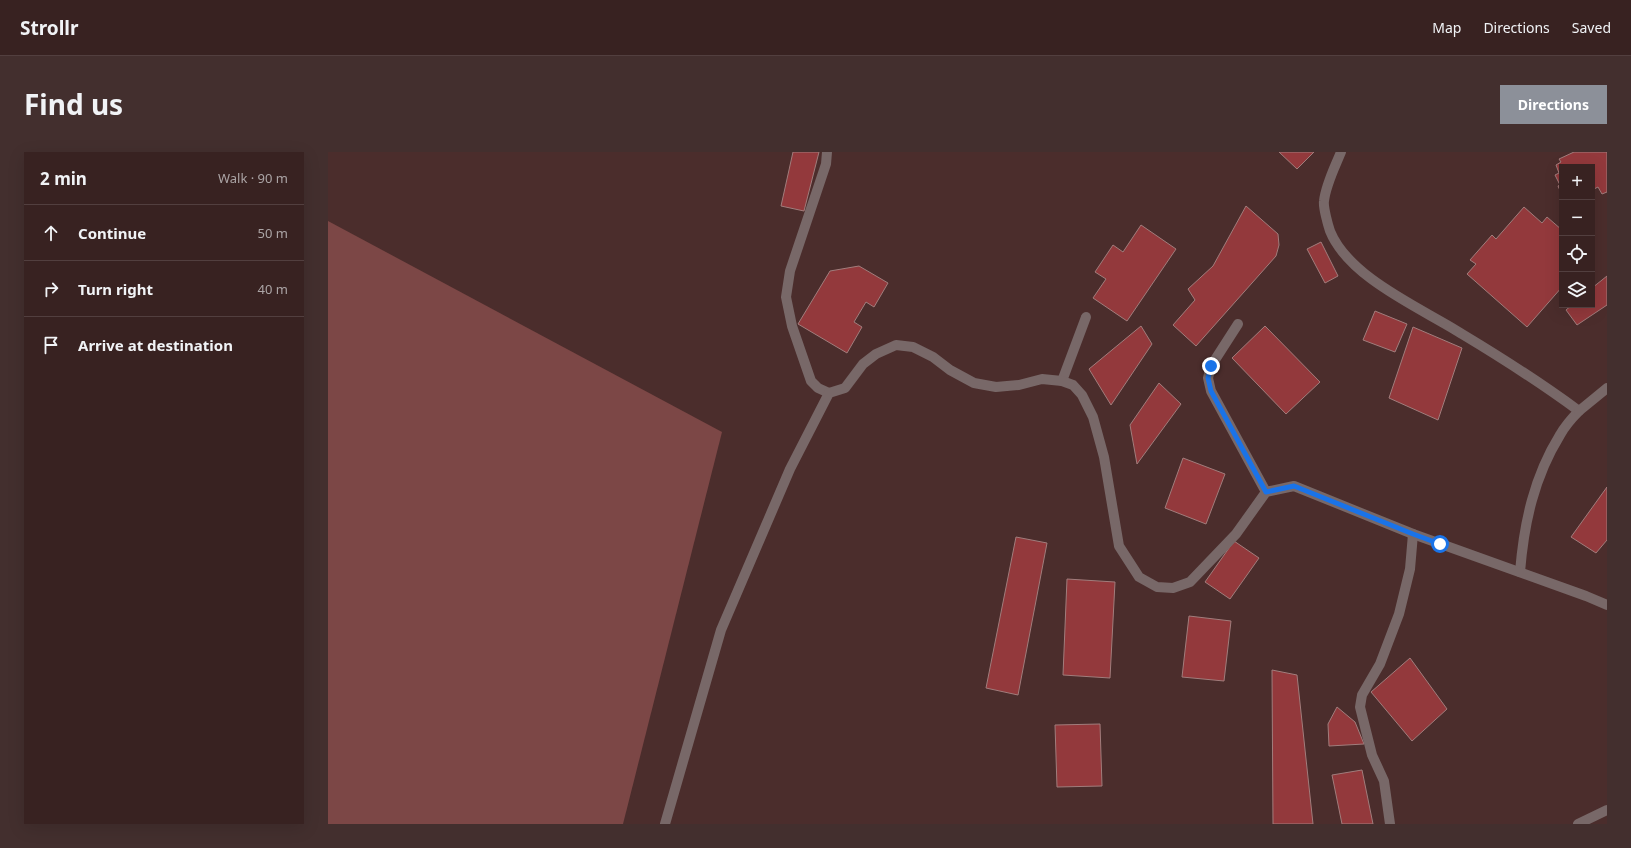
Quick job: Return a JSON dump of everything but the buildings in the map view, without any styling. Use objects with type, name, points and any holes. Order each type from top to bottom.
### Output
[{"type":"street","points":[[827,152],[826,164],[790,271],[786,297],[792,326],[811,381],[818,388],[830,393],[845,388],[863,364],[876,354],[896,345],[913,347],[934,357],[950,370],[974,383],[996,387],[1019,385],[1042,379],[1062,380],[1073,386],[1082,395],[1093,417],[1104,457],[1119,546],[1139,577],[1157,586],[1173,588],[1190,582],[1236,534],[1266,492],[1294,486],[1413,534],[1586,596],[1607,606]]},
{"type":"street","points":[[1341,152],[1329,182],[1324,202],[1330,230],[1344,253],[1372,279],[1410,305],[1460,332],[1531,376],[1579,411]]},
{"type":"street","points":[[1062,380],[1086,317]]},
{"type":"street","points":[[1238,324],[1211,366],[1208,378],[1211,391],[1266,492]]},
{"type":"street","points":[[1520,572],[1523,541],[1530,507],[1544,464],[1560,434],[1579,411],[1607,388]]},
{"type":"street","points":[[665,824],[721,630],[790,469],[830,393]]},
{"type":"street","points":[[1390,824],[1384,781],[1372,755],[1360,707],[1362,695],[1380,664],[1399,614],[1410,569],[1413,534]]},
{"type":"street","points":[[1578,824],[1607,810]]},
{"type":"shaded area","points":[[328,221],[722,432],[623,824],[328,824]]},
{"type":"route","points":[[1211,366],[1208,378],[1211,391],[1266,492],[1282,487],[1294,486],[1440,544]]}]
